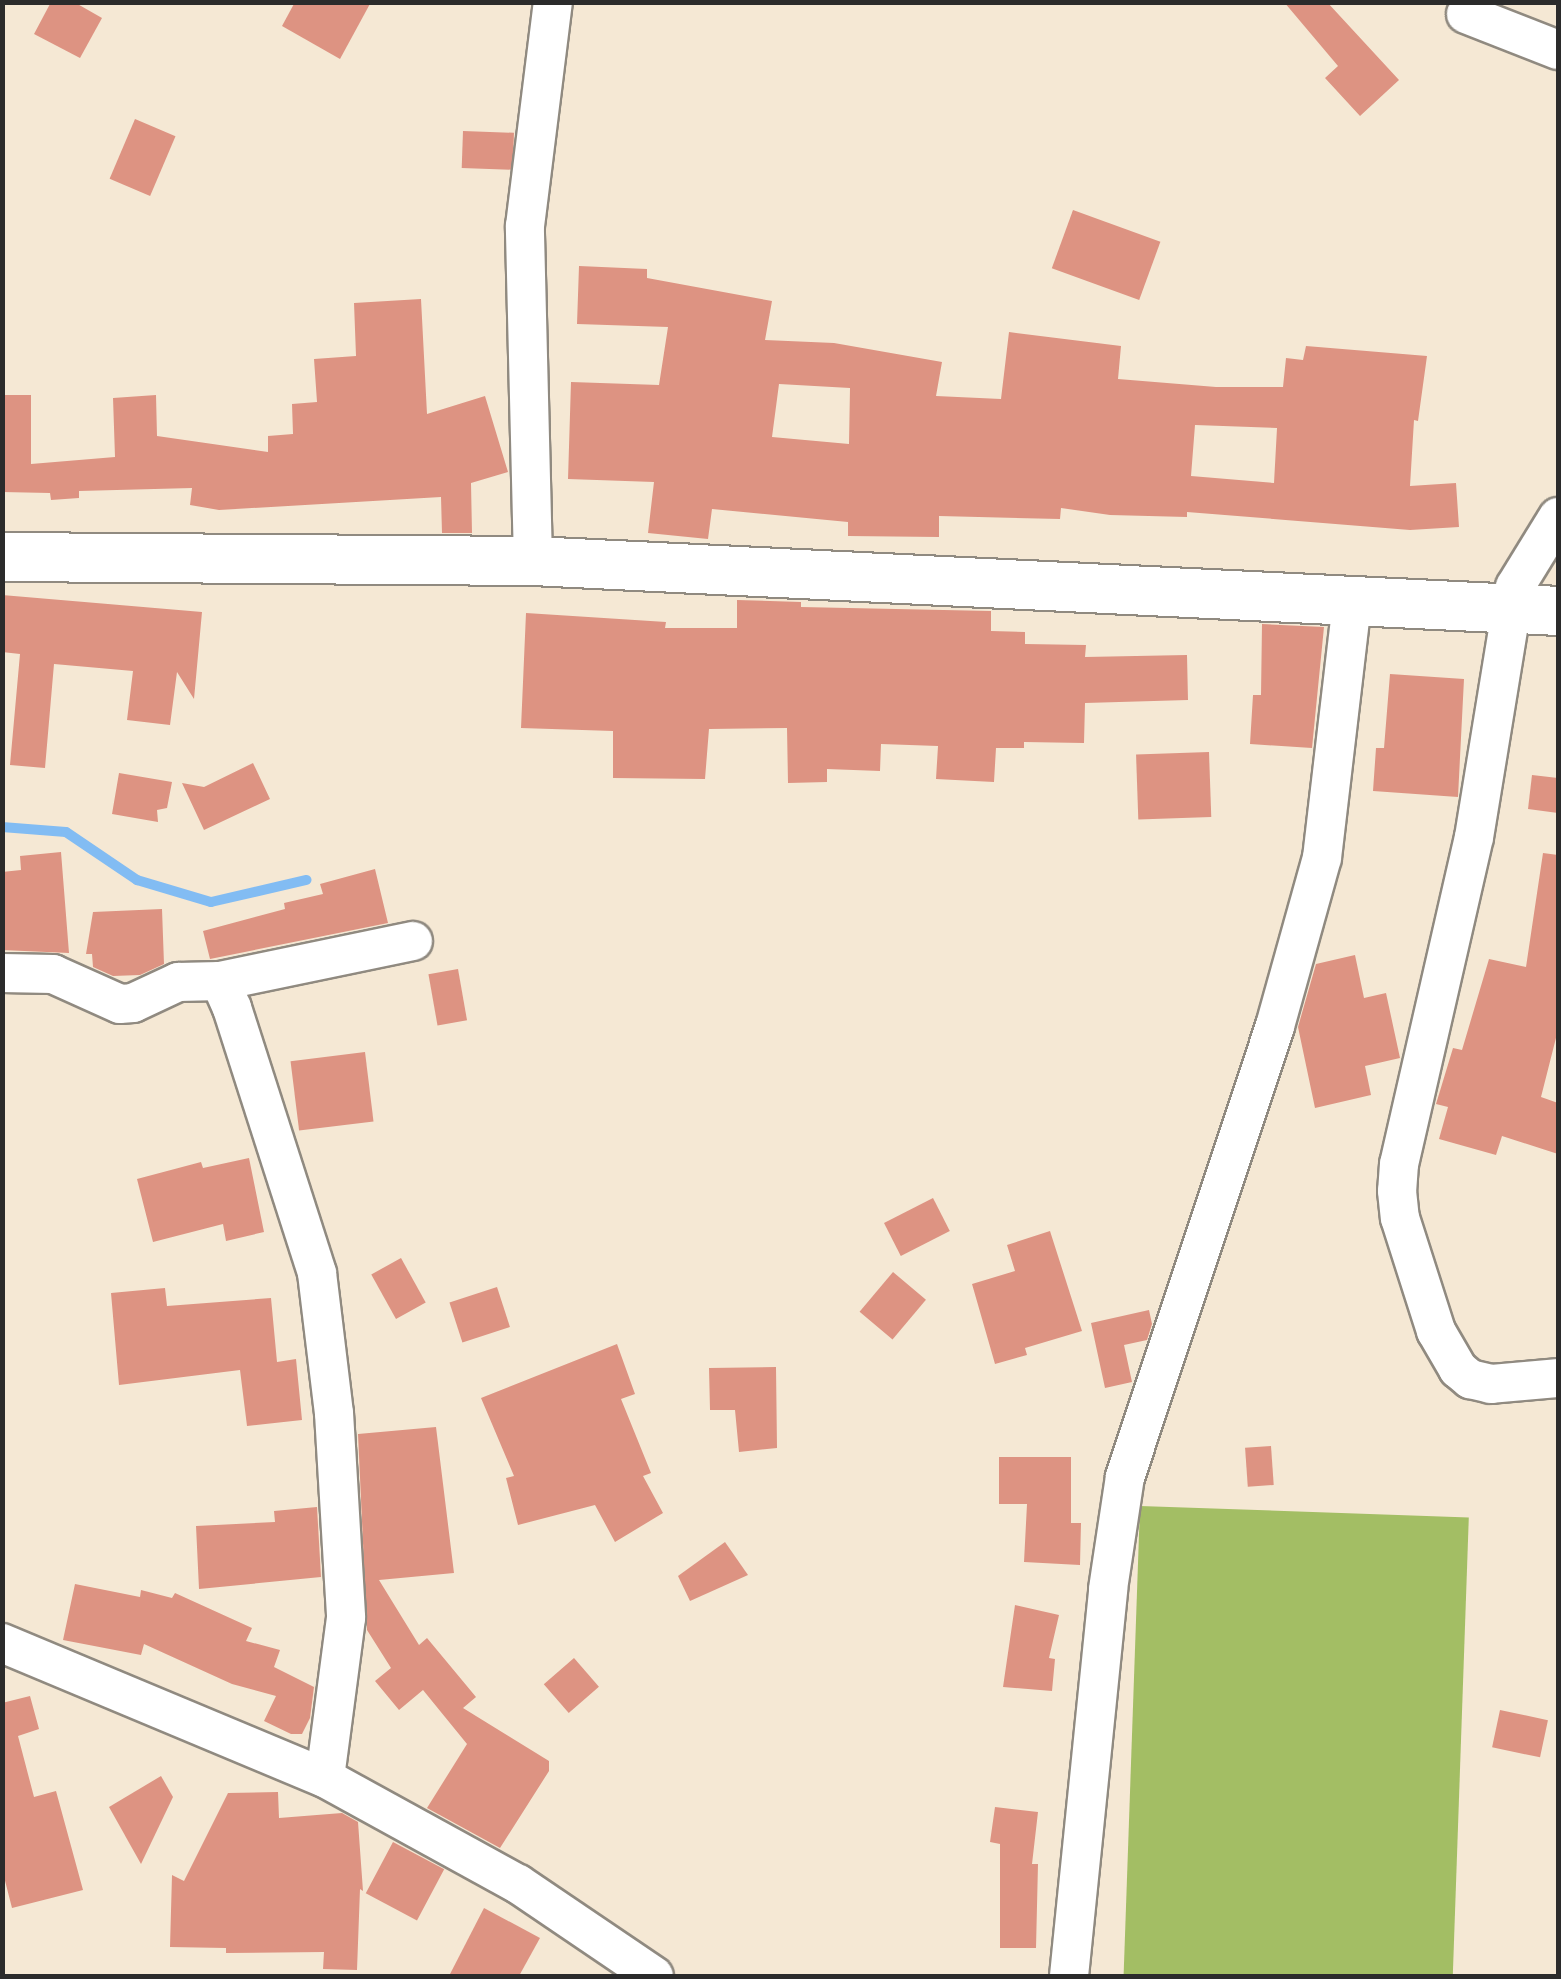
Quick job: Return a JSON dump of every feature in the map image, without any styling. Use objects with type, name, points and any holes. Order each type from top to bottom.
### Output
[{"type":"street","points":[[533,560],[525,226],[553,2]]},
{"type":"street","points":[[1466,14],[1558,50]]},
{"type":"street","points":[[1558,518],[1515,587],[1474,836],[1399,1164],[1397,1191],[1400,1218],[1436,1331],[1458,1368],[1470,1379],[1491,1384],[1558,1378]]},
{"type":"street","points":[[2,557],[533,560],[1352,604],[1558,611]]},
{"type":"street","points":[[1070,1976],[1108,1589],[1125,1478],[1274,1026],[1322,858],[1352,604]]},
{"type":"street","points":[[2,973],[53,974],[120,1004],[178,982],[220,981],[413,941]]},
{"type":"street","points":[[220,981],[317,1273],[336,1442],[346,1618],[325,1778]]},
{"type":"street","points":[[2,1643],[325,1778],[518,1884],[654,1976]]},
{"type":"green space","points":[[1140,1506],[1469,1517],[1453,1976],[1124,1976]]},
{"type":"building","points":[[51,2],[74,2],[102,18],[80,58],[34,34]]},
{"type":"building","points":[[295,2],[371,2],[340,59],[282,26]]},
{"type":"building","points":[[1284,2],[1327,2],[1399,80],[1360,116],[1325,78],[1338,66]]},
{"type":"building","points":[[135,119],[176,136],[150,196],[110,179]]},
{"type":"building","points":[[463,131],[514,133],[513,170],[462,168]]},
{"type":"building","points":[[1073,210],[1160,242],[1139,300],[1052,268]]},
{"type":"building","points":[[579,266],[647,269],[647,278],[772,301],[765,340],[834,343],[942,362],[936,396],[1001,399],[1009,332],[1121,346],[1118,379],[1216,387],[1283,387],[1286,358],[1303,360],[1306,346],[1427,356],[1418,421],[1414,420],[1410,486],[1456,483],[1459,527],[1410,530],[1187,512],[1187,517],[1110,515],[1061,508],[1060,519],[939,516],[939,537],[848,536],[848,522],[712,509],[708,539],[648,533],[654,482],[568,479],[571,382],[659,385],[668,327],[577,324]],"holes":[[[779,384],[850,388],[849,444],[772,437]],[[1195,425],[1277,428],[1274,483],[1191,476]]]},
{"type":"building","points":[[421,299],[427,414],[485,396],[508,472],[471,483],[472,533],[442,533],[441,497],[219,510],[190,505],[192,488],[79,491],[79,498],[51,500],[50,493],[2,492],[2,395],[31,395],[31,464],[115,457],[113,398],[156,395],[157,436],[268,452],[268,436],[293,434],[292,404],[317,402],[314,359],[356,356],[354,303]]},
{"type":"building","points":[[2,595],[202,612],[194,699],[177,672],[170,725],[127,720],[133,671],[54,664],[45,768],[10,765],[20,654],[2,652]]},
{"type":"building","points":[[737,600],[801,602],[801,607],[991,611],[991,631],[1025,632],[1025,644],[1086,645],[1085,657],[1187,655],[1188,700],[1085,703],[1084,743],[1024,742],[1024,748],[996,748],[994,782],[936,779],[938,746],[881,744],[880,771],[827,769],[827,782],[788,783],[787,728],[709,729],[705,779],[613,778],[613,731],[521,728],[526,613],[666,622],[665,628],[737,628]]},
{"type":"building","points":[[1262,624],[1324,627],[1312,748],[1250,744],[1253,695],[1261,695]]},
{"type":"building","points":[[1390,674],[1464,679],[1458,797],[1373,791],[1376,748],[1384,748]]},
{"type":"building","points":[[1209,752],[1211,817],[1138,820],[1136,755]]},
{"type":"building","points":[[253,763],[270,799],[204,830],[182,783],[204,787]]},
{"type":"building","points":[[119,773],[172,782],[167,808],[157,810],[158,822],[112,814]]},
{"type":"building","points":[[1532,775],[1558,778],[1558,813],[1528,809]]},
{"type":"building","points":[[61,852],[69,953],[2,950],[2,872],[21,870],[20,856]]},
{"type":"building","points":[[1543,853],[1558,855],[1558,1030],[1541,1097],[1558,1103],[1558,1154],[1502,1136],[1496,1155],[1439,1139],[1448,1107],[1436,1104],[1453,1048],[1462,1050],[1489,959],[1526,967]]},
{"type":"building","points":[[375,869],[388,923],[210,959],[203,931],[285,909],[284,903],[323,894],[320,884]]},
{"type":"building","points":[[162,909],[164,964],[140,975],[113,976],[93,967],[92,954],[86,954],[93,912]]},
{"type":"building","points":[[1355,955],[1364,998],[1386,993],[1400,1058],[1365,1066],[1371,1095],[1315,1108],[1298,1027],[1316,964]]},
{"type":"building","points":[[458,969],[467,1020],[437,1025],[428,974]]},
{"type":"building","points":[[365,1052],[374,1121],[299,1131],[291,1061]]},
{"type":"building","points":[[249,1158],[264,1232],[226,1241],[223,1224],[153,1242],[137,1179],[201,1162],[203,1168]]},
{"type":"building","points":[[933,1198],[950,1231],[901,1256],[884,1223]]},
{"type":"building","points":[[1050,1231],[1082,1331],[1025,1348],[1027,1355],[995,1364],[972,1284],[1015,1271],[1007,1245]]},
{"type":"building","points":[[401,1258],[426,1303],[396,1319],[371,1274]]},
{"type":"building","points":[[893,1272],[926,1300],[893,1339],[860,1312]]},
{"type":"building","points":[[497,1287],[510,1327],[462,1342],[449,1302]]},
{"type":"building","points":[[165,1288],[167,1306],[271,1298],[277,1362],[296,1359],[302,1420],[247,1426],[240,1370],[119,1385],[111,1293]]},
{"type":"building","points":[[1149,1310],[1152,1324],[1147,1340],[1124,1345],[1132,1382],[1105,1388],[1091,1323]]},
{"type":"building","points":[[617,1344],[635,1394],[621,1399],[651,1473],[643,1476],[663,1513],[615,1542],[595,1505],[518,1525],[506,1478],[514,1476],[481,1398]]},
{"type":"building","points":[[776,1367],[777,1448],[739,1452],[735,1410],[710,1410],[709,1368]]},
{"type":"building","points":[[436,1427],[454,1573],[379,1580],[419,1645],[427,1638],[476,1697],[463,1708],[549,1761],[549,1771],[500,1848],[427,1808],[467,1744],[423,1690],[399,1710],[375,1681],[391,1668],[367,1630],[358,1434]]},
{"type":"building","points":[[1271,1446],[1274,1485],[1248,1487],[1245,1448]]},
{"type":"building","points":[[999,1457],[1071,1457],[1071,1523],[1081,1523],[1080,1565],[1024,1562],[1027,1504],[999,1504]]},
{"type":"building","points":[[317,1507],[321,1577],[199,1589],[196,1526],[275,1522],[274,1511]]},
{"type":"building","points":[[725,1542],[748,1575],[690,1601],[678,1576]]},
{"type":"building","points":[[75,1584],[140,1597],[141,1590],[172,1598],[175,1593],[252,1628],[246,1641],[280,1650],[274,1667],[314,1687],[310,1718],[302,1734],[291,1734],[264,1721],[276,1696],[232,1684],[144,1644],[141,1655],[63,1640]]},
{"type":"building","points":[[1015,1605],[1059,1615],[1049,1658],[1055,1659],[1052,1691],[1003,1687]]},
{"type":"building","points":[[574,1658],[599,1687],[569,1713],[544,1684]]},
{"type":"building","points":[[30,1696],[39,1729],[18,1736],[34,1797],[56,1791],[83,1890],[12,1908],[2,1869],[2,1703]]},
{"type":"building","points":[[1500,1710],[1548,1720],[1540,1757],[1492,1747]]},
{"type":"building","points":[[161,1776],[173,1797],[141,1864],[109,1807]]},
{"type":"building","points":[[278,1792],[279,1818],[342,1813],[358,1822],[363,1891],[360,1889],[357,1970],[323,1969],[324,1952],[226,1953],[226,1948],[170,1947],[172,1875],[184,1881],[228,1793]]},
{"type":"building","points":[[995,1807],[1038,1812],[1032,1864],[1038,1864],[1036,1948],[1000,1948],[1000,1844],[990,1842]]},
{"type":"building","points":[[393,1842],[444,1869],[417,1920],[366,1893]]},
{"type":"building","points":[[484,1908],[540,1938],[519,1976],[449,1976]]},
{"type":"waterway","points":[[2,827],[66,832],[137,880],[211,902],[306,880]]}]
